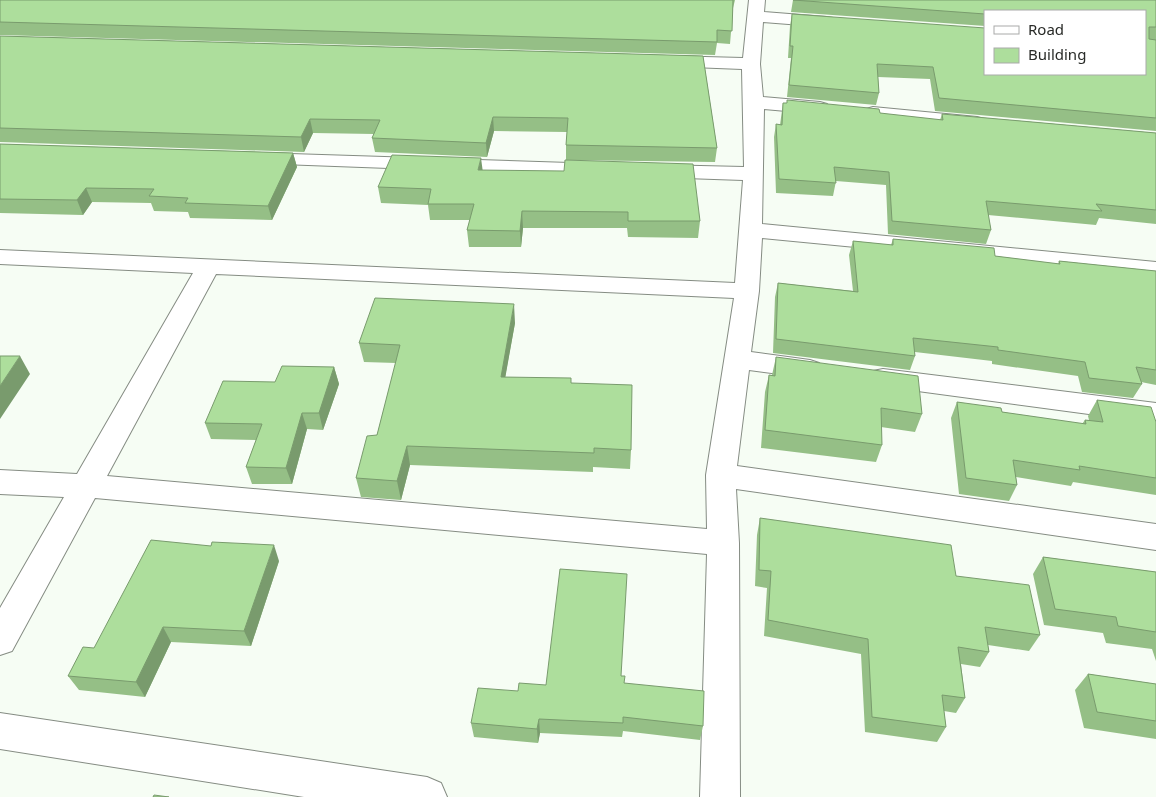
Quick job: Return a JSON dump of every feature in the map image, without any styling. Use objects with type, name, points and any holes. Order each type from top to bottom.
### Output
[{"type":"street","points":[[720,797],[723,543],[721,475],[747,291],[754,174],[754,102],[751,64],[756,8],[841,22]]},
{"type":"street","points":[[652,61],[751,64]]},
{"type":"street","points":[[754,102],[999,125]]},
{"type":"street","points":[[238,158],[754,174]]},
{"type":"street","points":[[750,230],[1156,270]]},
{"type":"street","points":[[0,257],[747,291]]},
{"type":"street","points":[[0,640],[209,266]]},
{"type":"street","points":[[737,359],[1156,414]]},
{"type":"street","points":[[721,475],[1156,537]]},
{"type":"street","points":[[0,482],[86,486],[723,543]]},
{"type":"street","points":[[0,731],[427,797]]},
{"type":"building","points":[[0,0],[733,0],[732,31],[717,30],[717,42],[0,22]]},
{"type":"building","points":[[793,0],[1156,0],[1156,27],[1149,27],[1149,39],[1156,40],[1156,118],[939,98],[933,67],[877,64],[879,93],[789,85],[793,46],[790,46],[792,14],[984,28],[984,75],[1146,75],[1146,10],[984,10],[984,14]]},
{"type":"building","points":[[0,36],[703,56],[717,148],[566,145],[568,118],[493,117],[486,143],[372,138],[380,120],[310,119],[301,137],[0,128]]},
{"type":"building","points":[[787,100],[879,109],[880,113],[943,120],[942,114],[1156,133],[1156,210],[1096,204],[1102,211],[986,201],[991,230],[892,221],[889,172],[834,167],[836,183],[779,179],[776,124],[782,125],[783,103],[787,103]]},
{"type":"building","points":[[0,144],[293,153],[268,206],[185,203],[188,198],[149,196],[154,189],[86,188],[77,200],[0,199]]},
{"type":"building","points":[[392,155],[481,158],[478,170],[564,171],[565,160],[693,164],[700,221],[628,221],[628,212],[522,211],[520,231],[467,230],[474,204],[428,204],[431,189],[378,187]]},
{"type":"building","points":[[893,239],[994,248],[995,256],[1060,264],[1059,261],[1156,271],[1156,370],[1136,367],[1142,384],[1089,378],[1085,362],[998,350],[998,347],[913,338],[915,356],[776,339],[778,283],[858,292],[853,241],[893,245]]},
{"type":"building","points":[[375,298],[514,304],[501,377],[571,378],[571,383],[632,385],[631,450],[594,448],[594,453],[407,446],[397,481],[356,478],[367,436],[377,435],[400,345],[359,343]]},
{"type":"building","points":[[0,356],[20,356],[0,386]]},
{"type":"building","points":[[776,357],[918,376],[922,414],[881,408],[882,445],[765,430],[769,375],[775,376]]},
{"type":"building","points":[[282,366],[334,367],[319,413],[302,413],[286,468],[246,467],[262,424],[205,423],[223,381],[275,382]]},
{"type":"building","points":[[1097,400],[1151,407],[1156,422],[1156,478],[1079,466],[1080,470],[1013,460],[1017,485],[966,478],[957,402],[1001,408],[1002,412],[1086,424],[1085,420],[1103,422]]},
{"type":"building","points":[[760,518],[951,545],[956,576],[1029,585],[1040,635],[985,627],[989,652],[958,647],[965,698],[942,695],[946,727],[872,717],[868,639],[768,620],[771,571],[759,570]]},
{"type":"building","points":[[151,540],[211,546],[212,542],[274,545],[244,631],[163,627],[136,682],[68,676],[83,647],[94,648]]},
{"type":"building","points":[[1043,557],[1156,572],[1156,632],[1118,626],[1116,617],[1055,609]]},
{"type":"building","points":[[560,569],[627,574],[621,676],[625,676],[624,683],[704,691],[703,726],[623,717],[623,723],[539,719],[537,729],[471,723],[478,688],[518,691],[519,683],[546,685]]},
{"type":"building","points":[[1088,674],[1156,684],[1156,721],[1097,712]]},
{"type":"building","points":[[154,795],[169,797],[153,797]]}]
